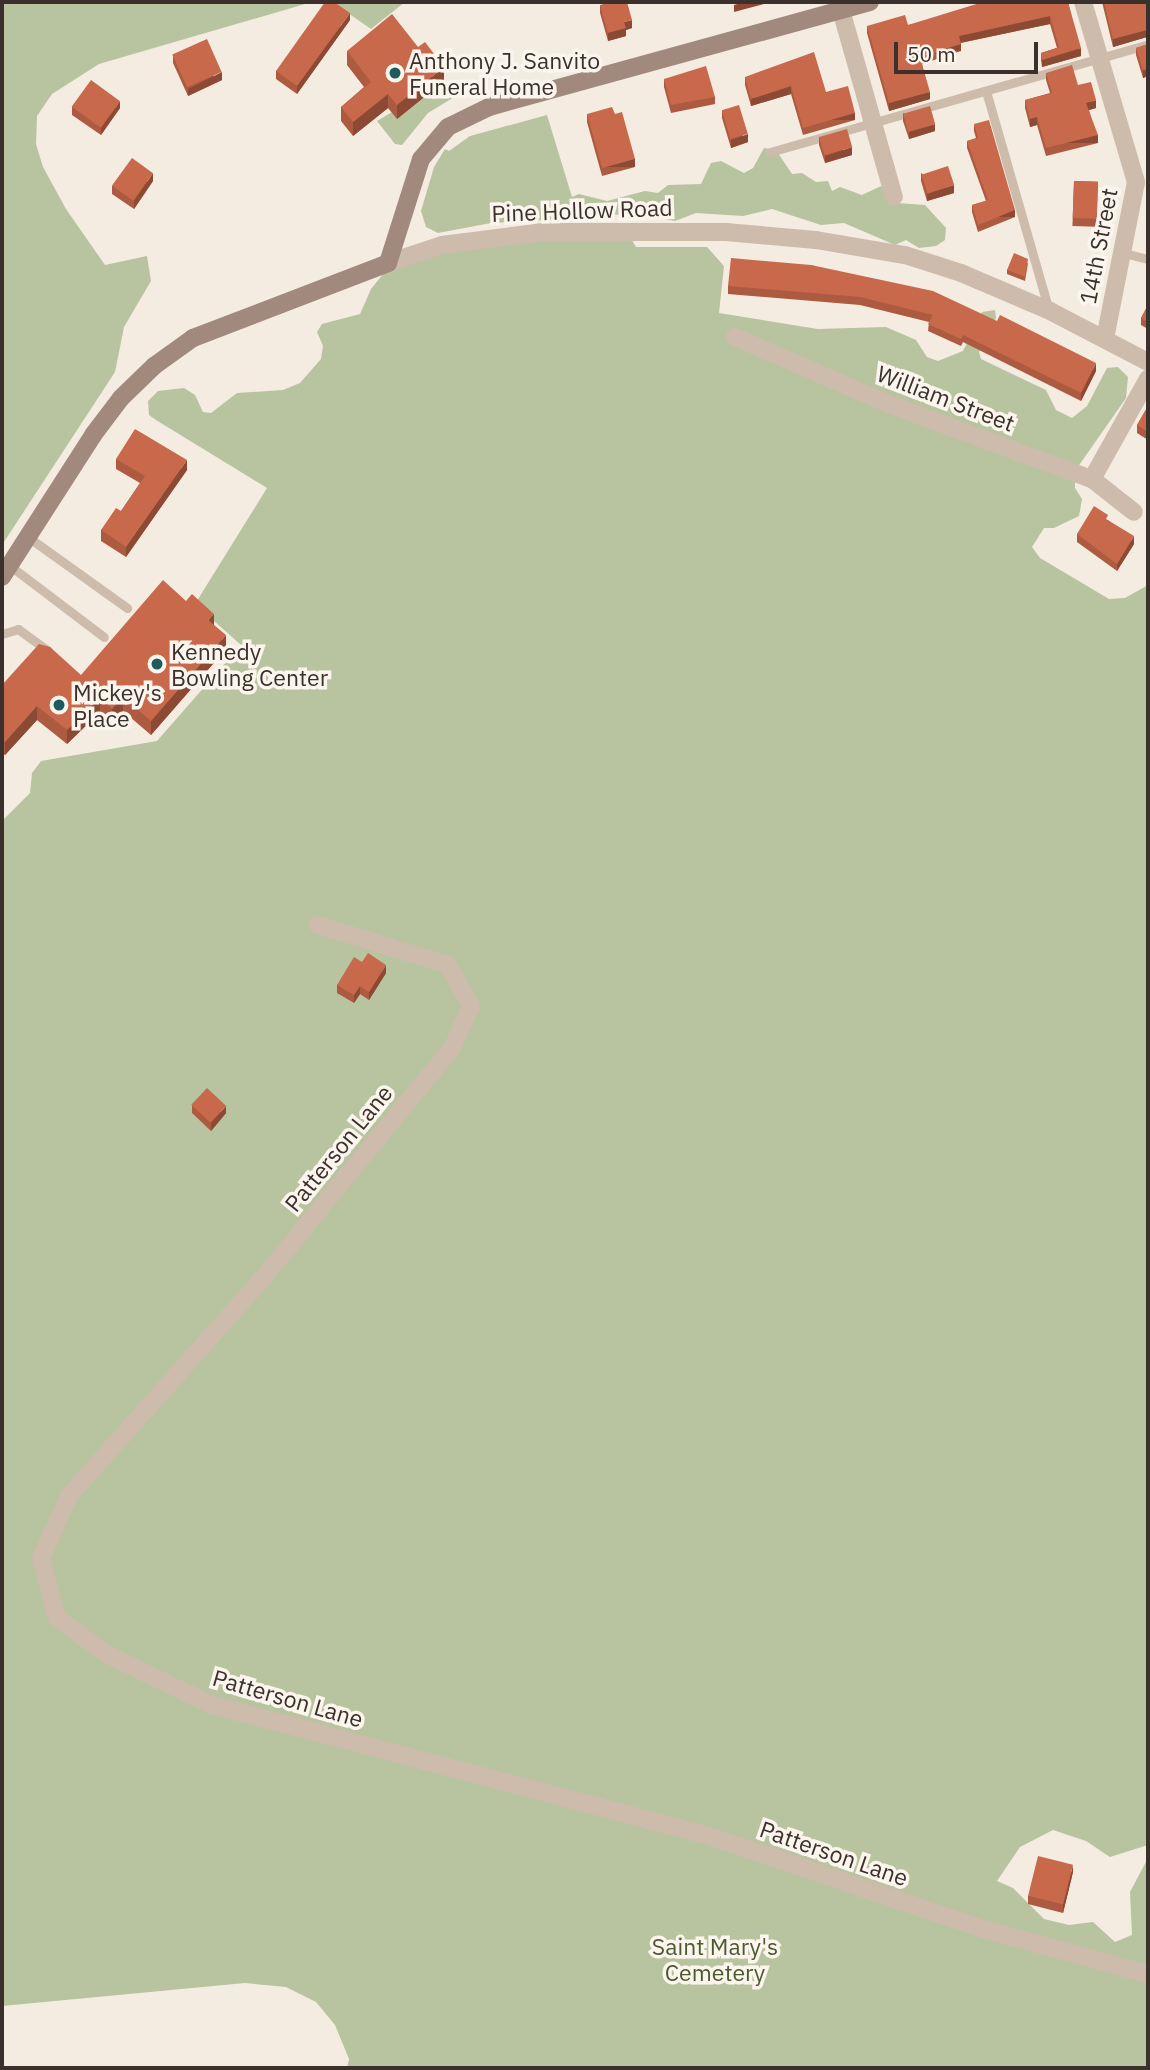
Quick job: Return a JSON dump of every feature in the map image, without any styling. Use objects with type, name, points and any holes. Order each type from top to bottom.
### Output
[{"type":"street","points":[[388,263],[421,159],[432,142],[466,116],[870,2]]},
{"type":"street","name":"14th Street","points":[[1083,2],[1136,182],[1105,338]]},
{"type":"street","points":[[841,10],[894,197]]},
{"type":"street","name":"Pine Hollow Road","points":[[5,571],[100,426],[153,366],[193,338],[442,245],[493,236],[726,232],[905,255],[1050,311],[1148,362]]},
{"type":"street","name":"William Street","points":[[735,337],[886,403],[1092,479],[1134,512]]},
{"type":"street","points":[[1092,479],[1148,379]]},
{"type":"street","name":"Patterson Lane","points":[[318,925],[448,965],[471,1006],[443,1059],[262,1278],[69,1496],[41,1558],[57,1618],[106,1654],[212,1705],[706,1835],[983,1929],[1148,1975]]},
{"type":"lane","points":[[770,152],[1148,44]]},
{"type":"lane","points":[[986,90],[1050,311]]},
{"type":"lane","points":[[1124,253],[1148,259]]},
{"type":"lane","points":[[27,537],[127,608]]},
{"type":"lane","points":[[5,571],[104,637]]},
{"type":"lane","points":[[2,634],[18,629],[57,657]]},
{"type":"green space","points":[[2,2],[312,2],[99,64],[52,94],[37,116],[36,144],[43,167],[66,209],[105,265],[147,256],[151,281],[124,327],[115,372],[2,545]]},
{"type":"green space","points":[[332,2],[405,2],[371,29]]},
{"type":"green space","points":[[444,81],[456,96],[428,113],[402,145],[395,144],[377,121]]},
{"type":"green space","points":[[547,115],[572,197],[579,194],[607,201],[645,191],[658,193],[668,185],[701,184],[711,163],[721,161],[744,173],[753,168],[764,148],[776,150],[792,174],[802,173],[816,182],[828,181],[832,191],[840,187],[862,195],[881,186],[897,203],[925,205],[946,228],[945,240],[936,246],[919,248],[906,240],[895,245],[844,223],[821,225],[772,209],[743,216],[696,213],[675,221],[644,215],[577,214],[578,218],[491,223],[438,233],[426,227],[421,211],[434,167],[445,149],[449,151],[470,136]]},
{"type":"green space","name":"Saint Mary's Cemetery","points":[[493,238],[632,240],[636,247],[707,247],[724,266],[719,313],[818,329],[886,327],[916,340],[927,357],[938,361],[963,351],[982,312],[995,310],[996,318],[979,352],[981,359],[1046,390],[1056,410],[1072,418],[1087,406],[1107,368],[1118,367],[1128,377],[1126,398],[1075,471],[1075,488],[1082,499],[1079,516],[1054,528],[1044,528],[1032,547],[1040,558],[1109,599],[1125,598],[1148,585],[1148,1845],[1110,1857],[1086,1841],[1053,1830],[1020,1847],[997,1881],[1013,1888],[1044,1919],[1069,1925],[1093,1922],[1115,1942],[1132,1935],[1130,1892],[1148,1858],[1148,2068],[347,2068],[349,2059],[335,2025],[316,2002],[286,1987],[245,1983],[2,2006],[2,821],[30,793],[32,773],[41,761],[157,741],[241,645],[195,604],[267,488],[149,415],[148,401],[158,391],[184,388],[195,395],[203,412],[211,413],[237,393],[283,390],[300,383],[321,359],[323,346],[317,332],[322,324],[360,314],[371,289],[392,263]]},
{"type":"building","points":[[325,2],[334,2],[350,13],[297,86],[276,71]]},
{"type":"building","points":[[627,2],[632,20],[624,22],[626,28],[608,33],[600,5]]},
{"type":"building","points":[[983,2],[1068,2],[1081,48],[1042,60],[1041,53],[1059,47],[1050,16],[959,36],[961,44],[920,57],[930,92],[889,103],[867,26],[905,15],[908,25]]},
{"type":"building","points":[[1104,2],[1148,2],[1148,31],[1113,39]]},
{"type":"building","name":"Anthony J. Sanvito Funeral Home","points":[[392,14],[418,47],[425,42],[444,67],[397,105],[388,94],[353,122],[341,107],[371,82],[347,51]]},
{"type":"building","points":[[207,39],[222,72],[187,87],[172,54]]},
{"type":"building","points":[[1148,44],[1148,69],[1143,70],[1136,48]]},
{"type":"building","points":[[814,52],[826,92],[848,86],[855,113],[803,128],[791,86],[751,99],[745,77]]},
{"type":"building","points":[[1072,65],[1078,85],[1091,82],[1096,100],[1086,103],[1098,135],[1046,148],[1037,117],[1030,119],[1025,100],[1052,93],[1046,73]]},
{"type":"building","points":[[706,66],[715,97],[671,105],[664,79]]},
{"type":"building","points":[[91,80],[120,101],[101,128],[72,107]]},
{"type":"building","points":[[739,105],[748,134],[731,139],[722,110]]},
{"type":"building","points":[[930,106],[935,124],[908,132],[903,114]]},
{"type":"building","points":[[612,107],[615,114],[622,112],[635,159],[602,168],[587,114]]},
{"type":"building","points":[[989,120],[1015,210],[978,225],[972,205],[988,200],[967,141],[978,138],[974,124]]},
{"type":"building","points":[[847,129],[852,147],[824,155],[819,137]]},
{"type":"building","points":[[132,158],[153,173],[133,201],[112,186]]},
{"type":"building","points":[[948,166],[954,185],[928,194],[921,175]]},
{"type":"building","points":[[1074,181],[1098,182],[1097,219],[1073,218]]},
{"type":"building","points":[[1014,253],[1028,259],[1025,277],[1007,270]]},
{"type":"building","points":[[731,258],[811,265],[933,291],[997,321],[1000,315],[1096,363],[1081,393],[963,335],[961,339],[928,324],[933,315],[860,297],[728,286]]},
{"type":"building","points":[[1148,305],[1148,322],[1141,318]]},
{"type":"building","points":[[1148,406],[1148,432],[1137,425]]},
{"type":"building","points":[[135,429],[187,460],[126,547],[101,530],[116,508],[121,511],[145,476],[116,459]]},
{"type":"building","points":[[1094,506],[1108,515],[1106,519],[1134,536],[1117,564],[1077,534]]},
{"type":"building","points":[[163,580],[186,601],[192,594],[214,614],[208,620],[226,635],[151,721],[123,697],[112,709],[100,698],[67,730],[37,706],[5,742],[2,739],[2,685],[39,644],[50,647],[81,675]]},
{"type":"building","points":[[368,953],[386,965],[369,992],[360,986],[354,995],[337,985],[354,957],[362,962]]},
{"type":"building","points":[[207,1088],[226,1106],[210,1123],[191,1105]]},
{"type":"building","points":[[1038,1856],[1073,1865],[1063,1904],[1028,1896]]},
{"type":"place","name":"Anthony J. Sanvito Funeral Home","points":[[395,73]]},
{"type":"place","name":"Kennedy Bowling Center","points":[[157,664]]},
{"type":"place","name":"Mickey's Place","points":[[59,705]]}]
